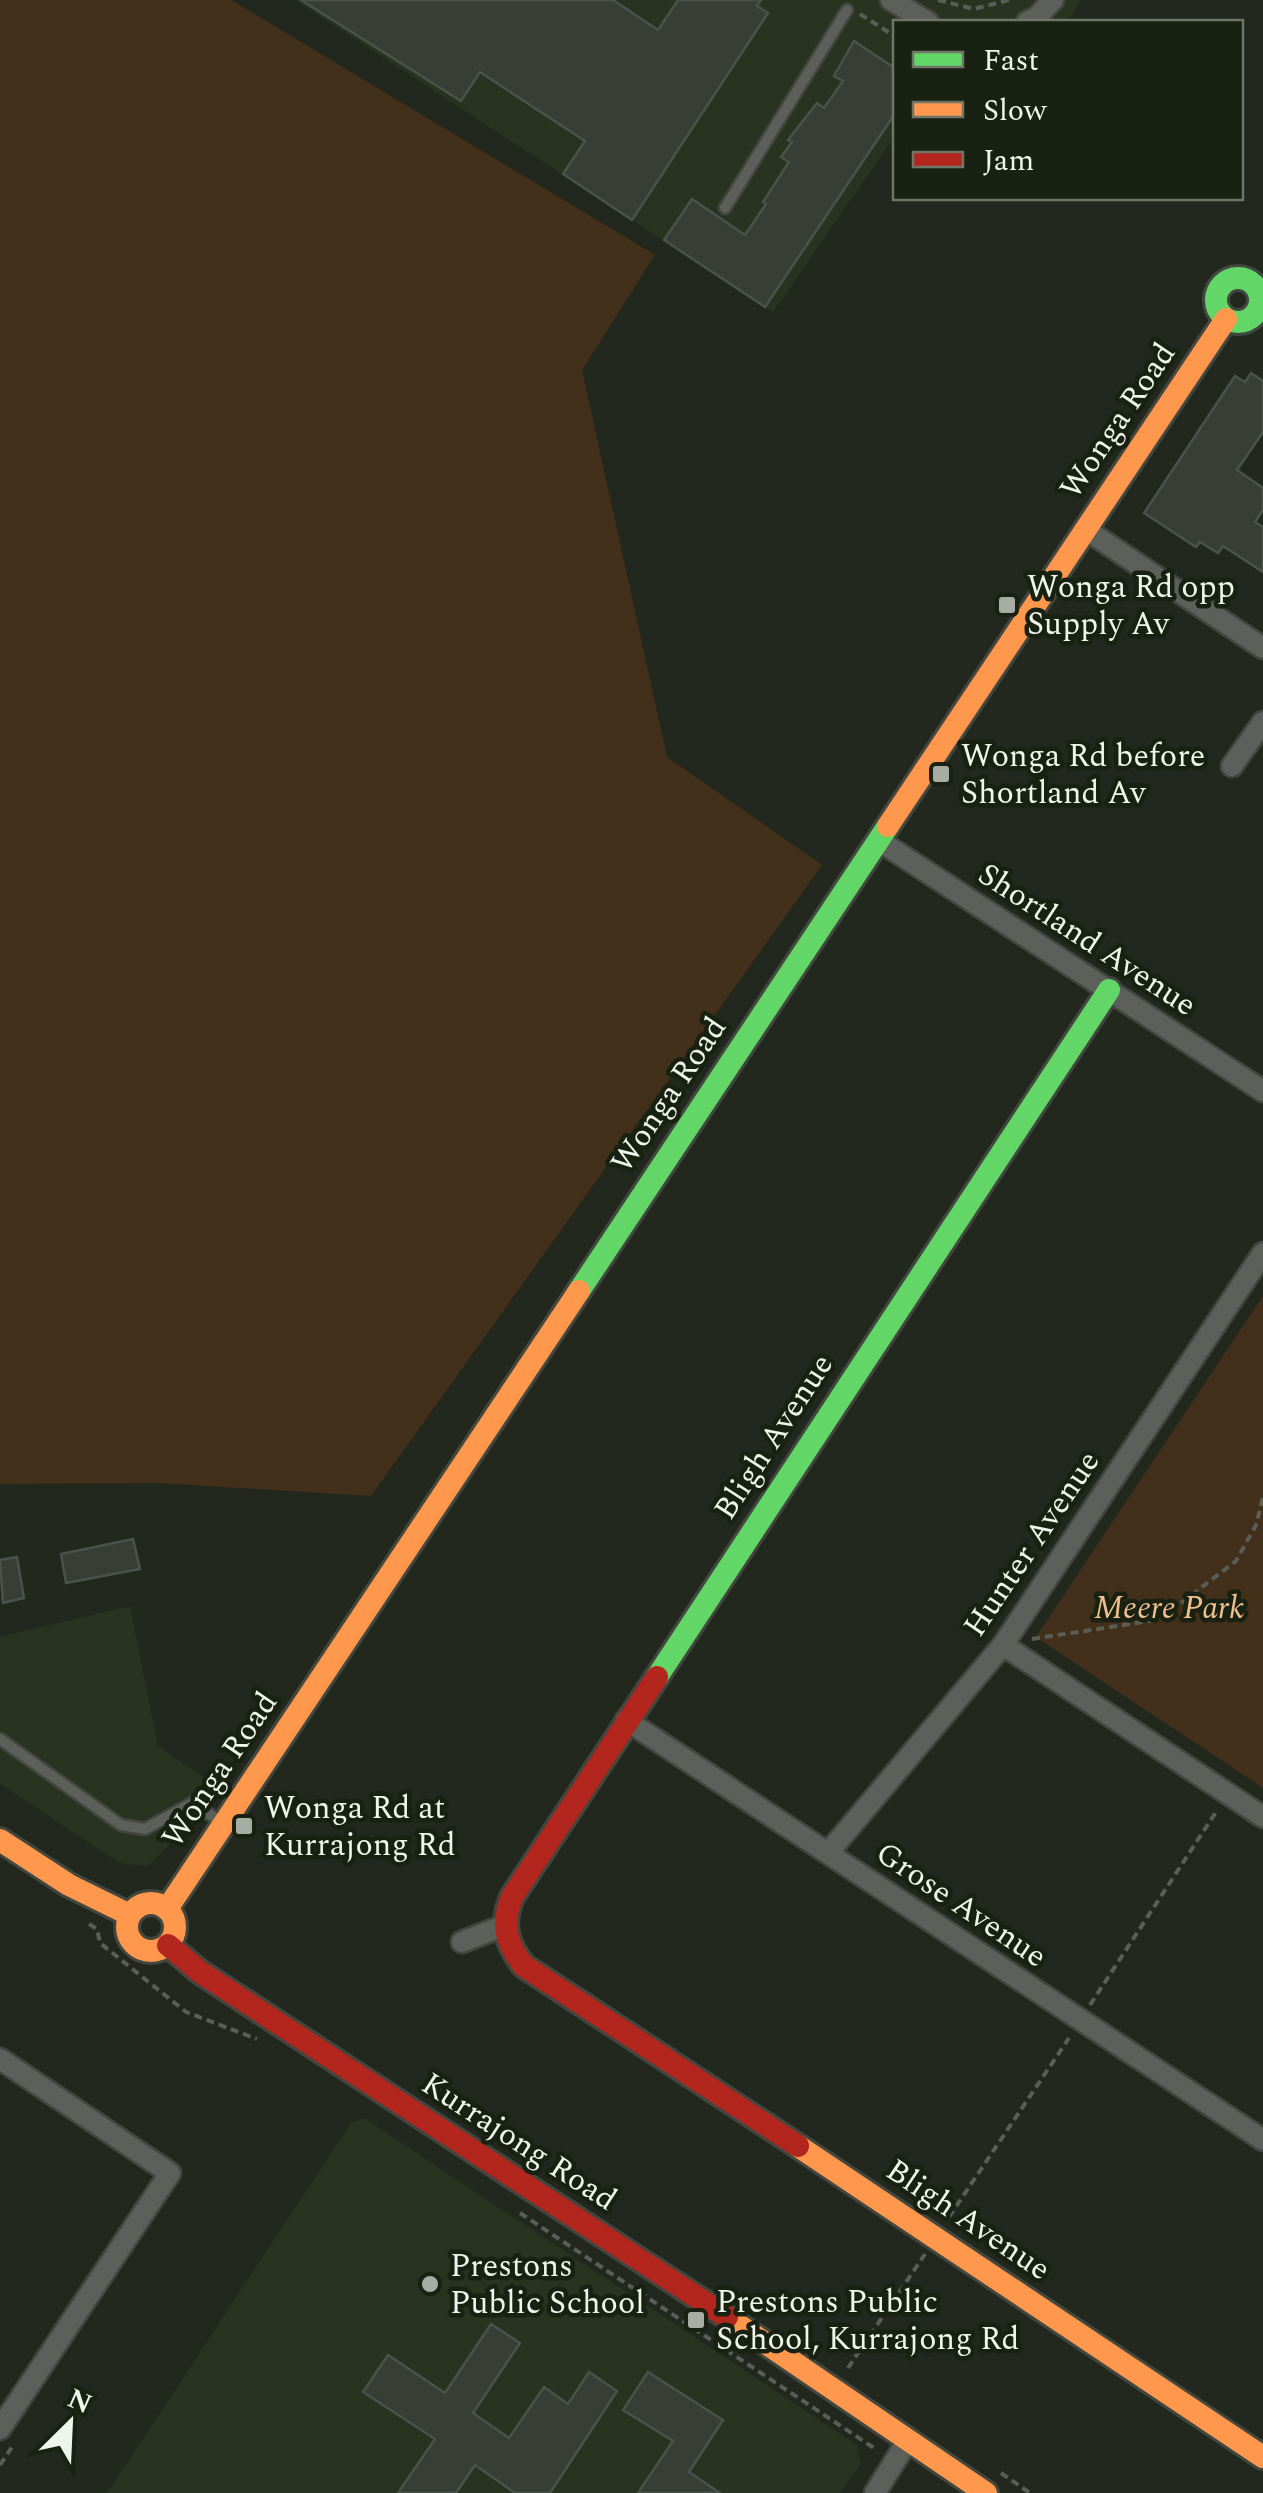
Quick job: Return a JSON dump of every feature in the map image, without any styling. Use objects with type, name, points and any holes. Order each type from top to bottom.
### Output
[{"type":"street","points":[[891,0],[925,20]]},
{"type":"street","points":[[1031,20],[1053,0]]},
{"type":"street","points":[[1257,275],[1260,314],[1239,322],[1226,319],[1218,308],[1220,288],[1257,275]]},
{"type":"street","name":"Wonga Road","points":[[167,1908],[1226,319]]},
{"type":"street","points":[[1085,529],[1263,648]]},
{"type":"street","points":[[1232,766],[1263,722]]},
{"type":"street","name":"Shortland Avenue","points":[[878,840],[1263,1091]]},
{"type":"street","name":"Bligh Avenue","points":[[1109,990],[626,1720],[512,1897],[503,1926],[512,1952],[524,1966],[1263,2458]]},
{"type":"street","name":"Hunter Avenue","points":[[828,1853],[1004,1645],[1263,1252]]},
{"type":"street","points":[[1004,1645],[1263,1817]]},
{"type":"street","name":"Grose Avenue","points":[[626,1720],[1263,2140]]},
{"type":"street","points":[[0,1840],[69,1884],[130,1915]]},
{"type":"street","points":[[146,1904],[167,1908],[175,1930],[168,1944],[150,1951],[138,1948],[128,1934],[130,1915],[146,1904]]},
{"type":"street","points":[[462,1942],[503,1926]]},
{"type":"street","name":"Kurrajong Road","points":[[168,1944],[200,1972],[986,2493]]},
{"type":"street","points":[[0,2059],[170,2173],[0,2429]]},
{"type":"street","points":[[875,2493],[908,2440]]},
{"type":"lane","points":[[726,208],[850,9]]},
{"type":"lane","points":[[0,1739],[122,1825],[145,1829],[192,1803],[224,1824]]},
{"type":"path","points":[[938,0],[974,9],[1010,0]]},
{"type":"path","points":[[850,9],[893,35]]},
{"type":"path","points":[[1004,1645],[1097,1626],[1150,1620],[1167,1607],[1181,1603],[1236,1561],[1256,1525],[1263,1497]]},
{"type":"path","points":[[1095,1998],[1219,1808]]},
{"type":"path","points":[[84,1921],[97,1929],[100,1943],[186,2012],[256,2039]]},
{"type":"path","points":[[948,2220],[1073,2032]]},
{"type":"path","points":[[522,2214],[874,2448]]},
{"type":"path","points":[[848,2368],[925,2254]]},
{"type":"shaded area","points":[[295,0],[1082,0],[1068,20],[893,20],[893,139],[773,312]]},
{"type":"shaded area","points":[[130,1606],[158,1746],[213,1784],[184,1829],[148,1866],[120,1863],[0,1784],[0,1637]]},
{"type":"shaded area","name":"Prestons Public School","points":[[364,2118],[857,2445],[861,2463],[840,2493],[107,2493],[351,2123]]},
{"type":"green space","points":[[0,0],[231,0],[655,255],[582,370],[667,757],[822,865],[371,1496],[159,1483],[0,1484]]},
{"type":"green space","name":"Meere Park","points":[[1263,1296],[1263,1788],[1036,1637]]},
{"type":"building","points":[[301,0],[613,0],[658,30],[678,0],[761,0],[757,6],[768,13],[632,220],[563,174],[585,141],[480,72],[461,101]]},
{"type":"building","points":[[854,41],[893,67],[893,116],[765,307],[664,240],[692,199],[745,235],[789,162],[781,157],[792,142],[788,140],[817,103],[824,108],[843,81],[834,76]]},
{"type":"building","points":[[1251,373],[1263,381],[1263,432],[1237,470],[1263,488],[1263,510],[1255,522],[1263,527],[1263,572],[1223,546],[1218,553],[1200,542],[1196,547],[1144,513],[1235,376],[1245,382]]},
{"type":"building","points":[[133,1539],[140,1569],[66,1583],[61,1554]]},
{"type":"building","points":[[17,1557],[24,1598],[3,1603],[0,1560]]},
{"type":"building","points":[[491,2324],[520,2343],[473,2413],[509,2438],[544,2387],[568,2404],[589,2372],[617,2391],[550,2493],[515,2493],[475,2465],[456,2493],[398,2493],[435,2439],[363,2392],[388,2355],[445,2393]]},
{"type":"building","points":[[648,2372],[723,2420],[689,2472],[720,2493],[638,2493],[673,2441],[623,2410]]},
{"type":"traffic: fast","points":[[1238,278],[1253,285],[1260,300],[1253,315],[1238,322],[1223,315],[1216,300],[1223,285],[1238,278]]},
{"type":"traffic: fast","points":[[579,1291],[888,826]]},
{"type":"traffic: fast","points":[[657,1677],[1109,990]]},
{"type":"traffic: slow","points":[[888,826],[1226,319]]},
{"type":"traffic: slow","points":[[167,1909],[579,1291]]},
{"type":"traffic: slow","points":[[0,1840],[69,1885],[130,1915]]},
{"type":"traffic: slow","points":[[151,1903],[168,1910],[175,1927],[168,1944],[151,1951],[134,1944],[127,1927],[134,1910],[151,1903]]},
{"type":"traffic: slow","points":[[798,2146],[1263,2457]]},
{"type":"traffic: slow","points":[[727,2317],[986,2493]]},
{"type":"traffic: jam","points":[[657,1677],[512,1897],[506,1925],[509,1942],[524,1966],[798,2146]]},
{"type":"traffic: jam","points":[[168,1945],[200,1972],[727,2317]]},
{"type":"place","name":"Wonga Rd opp Supply Av","points":[[1007,605]]},
{"type":"place","name":"Wonga Rd before Shortland Av","points":[[941,774]]},
{"type":"place","name":"Wonga Rd at Kurrajong Rd","points":[[244,1826]]},
{"type":"place","name":"Prestons Public School","points":[[430,2284]]},
{"type":"place","name":"Prestons Public School, Kurrajong Rd","points":[[696,2320]]}]
